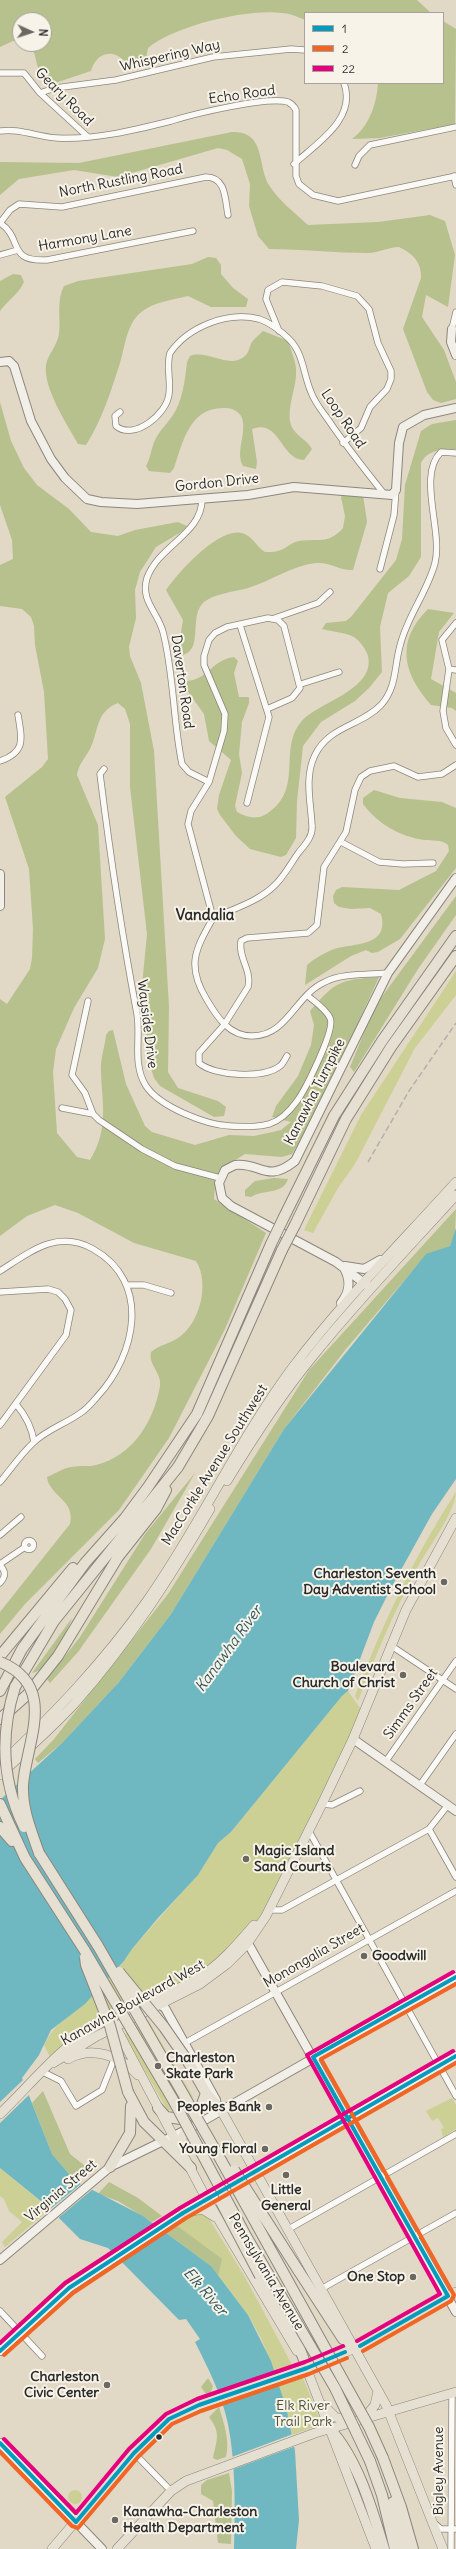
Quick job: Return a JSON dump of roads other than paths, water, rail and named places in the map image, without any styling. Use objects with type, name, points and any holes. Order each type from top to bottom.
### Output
[{"type":"highway","points":[[0,1692],[3,1682],[22,1649],[71,1582],[125,1518],[170,1457],[196,1414],[271,1244],[334,1116],[382,1041],[456,936]]},
{"type":"highway","points":[[0,1718],[27,1694],[58,1656],[118,1557],[156,1509],[178,1467],[208,1416],[282,1250],[346,1119],[391,1047],[456,956]]},
{"type":"highway","points":[[178,1467],[54,1621],[15,1687],[4,1736],[6,1772],[18,1813],[39,1853],[98,1946],[173,2075],[350,2393],[393,2503],[404,2549]]},
{"type":"highway","points":[[0,1656],[86,1554],[125,1518]]},
{"type":"highway","points":[[0,1662],[19,1675],[32,1694],[35,1704],[35,1729],[26,1768],[24,1806],[39,1853]]},
{"type":"highway","points":[[0,1804],[26,1858],[85,1951],[246,2236],[377,2459],[401,2507],[413,2549]]},
{"type":"highway","points":[[0,1827],[26,1858]]},
{"type":"highway","points":[[98,1946],[164,2027],[187,2060],[206,2093],[221,2110]]},
{"type":"highway","points":[[85,1951],[86,1965],[110,2026],[128,2092],[132,2118],[130,2133],[110,2167]]},
{"type":"highway","points":[[173,2075],[185,2086],[233,2169],[343,2339],[355,2346]]},
{"type":"highway","points":[[128,2092],[139,2116],[162,2141],[191,2168]]},
{"type":"highway","points":[[158,2108],[166,2117],[181,2119],[200,2110],[206,2093]]},
{"type":"highway","points":[[189,2133],[228,2216],[298,2344],[307,2368]]},
{"type":"highway","points":[[329,2428],[341,2445],[358,2478],[384,2549]]},
{"type":"highway","points":[[377,2459],[384,2502],[395,2549]]},
{"type":"main road","points":[[454,331],[451,342],[456,355]]},
{"type":"main road","name":"Gordon Drive","points":[[0,362],[9,361],[14,366],[31,421],[51,459],[65,478],[87,499],[102,502],[136,504],[248,495],[294,487],[364,491],[386,496]]},
{"type":"main road","points":[[386,496],[392,495],[396,490],[399,443],[403,427],[424,415],[456,408]]},
{"type":"main road","points":[[0,874],[0,906]]},
{"type":"main road","name":"Kanawha Turnpike","points":[[220,1178],[225,1170],[235,1165],[270,1172],[282,1169],[295,1161],[388,973],[456,878]]},
{"type":"main road","points":[[220,1178],[220,1194],[230,1206],[342,1266],[368,1286]]},
{"type":"main road","name":"MacCorkle Avenue Southwest","points":[[0,1775],[73,1705],[136,1628],[178,1566],[253,1438],[279,1401],[416,1226],[456,1182]]},
{"type":"main road","name":"MacCorkle Avenue Southwest","points":[[0,1764],[72,1696],[123,1634],[177,1553],[262,1412],[315,1340],[456,1194]]},
{"type":"main road","points":[[342,1266],[364,1269],[374,1266],[416,1226]]},
{"type":"main road","points":[[315,1340],[349,1291],[349,1279],[342,1266]]},
{"type":"main road","name":"Kanawha Boulevard West","points":[[114,2022],[160,2006],[215,1974],[246,1940],[261,1915],[268,1910],[309,1831],[353,1739],[390,1645],[420,1580],[456,1518]]},
{"type":"main road","points":[[353,1739],[456,1811]]},
{"type":"main road","points":[[246,1940],[414,2236],[452,2294],[456,2312]]},
{"type":"main road","name":"Kanawha Boulevard West","points":[[0,2114],[53,2063],[64,2048],[114,2022],[151,1999],[198,1978],[246,1940]]},
{"type":"main road","name":"Virginia Street","points":[[0,2260],[110,2167],[173,2136],[189,2133],[221,2110],[456,1977]]},
{"type":"main road","points":[[151,1999],[165,2008],[287,2230],[355,2346],[388,2410],[443,2549]]},
{"type":"main road","name":"Pennsylvania Avenue","points":[[114,2022],[207,2200],[307,2368],[376,2549]]},
{"type":"main road","points":[[53,2063],[88,2053],[115,2057],[128,2066],[145,2083]]},
{"type":"main road","points":[[0,2351],[69,2288],[183,2213],[207,2200],[254,2170],[456,2056]]},
{"type":"main road","points":[[183,2154],[182,2138],[189,2133]]},
{"type":"main road","points":[[183,2213],[204,2210],[219,2221]]},
{"type":"main road","points":[[52,2549],[134,2453],[169,2419],[199,2404],[307,2368],[345,2352],[452,2294]]},
{"type":"main road","points":[[366,2416],[375,2405],[378,2391]]},
{"type":"main road","points":[[117,2549],[171,2491],[186,2481],[329,2428],[366,2416],[454,2392]]},
{"type":"main road","points":[[320,2401],[335,2418],[349,2422]]},
{"type":"main road","points":[[0,2443],[102,2549]]},
{"type":"street","name":"Whispering Way","points":[[40,93],[55,88],[116,80],[213,57],[291,49],[304,50]]},
{"type":"street","name":"Geary Road","points":[[0,74],[24,74],[40,93],[88,137]]},
{"type":"street","points":[[294,164],[340,122],[347,102],[344,84]]},
{"type":"street","name":"Echo Road","points":[[0,131],[20,130],[56,138],[88,137],[132,131],[232,106],[283,101],[292,104],[296,110],[294,164],[296,176],[305,190],[313,195],[331,200],[455,176]]},
{"type":"street","points":[[355,165],[359,156],[370,145],[456,128]]},
{"type":"street","points":[[455,176],[456,185]]},
{"type":"street","name":"North Rustling Road","points":[[0,223],[19,204],[62,207],[206,177],[215,178],[221,184],[228,215]]},
{"type":"street","name":"Harmony Lane","points":[[0,223],[9,231],[18,250],[26,259],[47,260],[193,231]]},
{"type":"street","points":[[0,255],[18,250]]},
{"type":"street","name":"Loop Road","points":[[279,331],[266,299],[268,290],[271,286],[282,282],[344,291],[357,296],[369,309],[378,343],[391,371],[391,380],[387,388],[370,407],[361,428],[343,443]]},
{"type":"street","points":[[454,331],[456,312]]},
{"type":"street","name":"Loop Road","points":[[120,412],[116,416],[116,426],[122,430],[132,432],[156,416],[166,403],[169,394],[170,353],[193,332],[211,321],[243,318],[260,319],[290,340],[297,350],[311,392],[343,443],[386,496]]},
{"type":"street","points":[[388,973],[331,979],[318,986],[276,1030],[261,1036],[236,1034],[224,1025],[201,991],[194,966],[196,948],[212,918],[264,894],[276,884],[309,839],[312,828],[309,775],[315,754],[331,734],[379,706],[390,694],[395,679],[404,631],[429,585],[435,561],[438,543],[431,482],[431,466],[441,452],[456,452]]},
{"type":"street","points":[[380,569],[394,515],[396,490]]},
{"type":"street","name":"Daverton Road","points":[[202,499],[198,519],[153,565],[147,580],[145,594],[148,606],[163,630],[182,764],[189,772],[209,782]]},
{"type":"street","points":[[212,918],[188,828],[191,811],[209,782],[224,731],[225,714],[209,682],[204,656],[210,640],[215,634],[227,628],[272,619],[318,602],[330,592]]},
{"type":"street","points":[[267,709],[292,698],[297,693],[300,684],[284,626],[272,619]]},
{"type":"street","points":[[456,623],[442,640],[449,669],[442,711],[446,728],[456,745]]},
{"type":"street","points":[[240,625],[267,709],[269,722],[247,803]]},
{"type":"street","points":[[449,669],[456,670]]},
{"type":"street","points":[[300,684],[339,672]]},
{"type":"street","points":[[0,761],[11,757],[20,747],[21,738],[18,715]]},
{"type":"street","points":[[287,1056],[280,1066],[270,1071],[251,1074],[238,1074],[206,1067],[199,1063],[199,1053],[224,1025],[242,998],[250,980],[240,949],[241,941],[247,938],[308,933],[317,925],[324,867],[341,842],[355,790],[361,776],[370,771],[394,766],[418,777],[442,774],[456,765]]},
{"type":"street","name":"Wayside Drive","points":[[104,769],[100,774],[122,932],[136,1013],[138,1062],[142,1078],[154,1094],[185,1114],[225,1126],[255,1127],[278,1122],[288,1113],[301,1096],[328,1040],[332,1027],[330,1018],[308,996]]},
{"type":"street","points":[[341,842],[379,862],[403,864],[433,863]]},
{"type":"street","points":[[88,1001],[72,1075],[85,1093],[93,1114],[99,1120],[142,1149],[175,1166],[220,1178]]},
{"type":"street","points":[[62,1108],[93,1114]]},
{"type":"street","points":[[0,1272],[37,1247],[54,1241],[68,1241],[87,1246],[103,1255],[128,1285],[132,1305],[132,1328],[127,1347],[114,1373],[98,1396],[80,1414],[34,1442],[0,1482]]},
{"type":"street","points":[[128,1285],[144,1285],[171,1293]]},
{"type":"street","points":[[0,1292],[48,1289],[58,1292],[66,1300],[71,1310],[66,1335],[0,1426]]},
{"type":"street","points":[[16,1404],[24,1414],[32,1430],[34,1442]]},
{"type":"street","points":[[0,1535],[21,1517]]},
{"type":"street","points":[[0,1583],[5,1576],[5,1571],[0,1564],[25,1547]]},
{"type":"street","points":[[390,1645],[456,1689]]},
{"type":"street","name":"Simms Street","points":[[386,1761],[456,1661]]},
{"type":"street","points":[[420,1785],[456,1734]]},
{"type":"street","points":[[322,1804],[332,1805],[360,1791]]},
{"type":"street","points":[[268,1910],[282,1910],[335,1879],[429,1829],[448,1805]]},
{"type":"street","points":[[429,1829],[456,1876]]},
{"type":"street","points":[[309,1831],[456,2096]]},
{"type":"street","name":"Monongalia Street","points":[[185,2043],[456,1891]]},
{"type":"street","points":[[43,2072],[61,2081],[76,2106],[102,2090],[115,2057]]},
{"type":"street","points":[[287,2230],[456,2134]]},
{"type":"street","points":[[321,2289],[456,2213]]},
{"type":"street","points":[[0,2311],[42,2356]]},
{"type":"street","name":"Bigley Avenue","points":[[451,2549],[453,2529],[454,2392]]},
{"type":"street","points":[[134,2453],[171,2491]]},
{"type":"street","points":[[434,2523],[441,2529],[453,2529]]},
{"type":"water","points":[[456,1228],[456,1479],[432,1514],[391,1588],[374,1622],[348,1691],[342,1696],[231,1832],[218,1843],[198,1875],[158,1918],[124,1961],[85,2004],[51,2030],[39,2055],[22,2078],[52,2154],[75,2181],[143,2216],[211,2266],[248,2315],[271,2361],[286,2407],[295,2451],[299,2520],[296,2549],[234,2549],[235,2518],[231,2439],[218,2392],[195,2342],[200,2339],[186,2319],[179,2320],[108,2248],[80,2239],[47,2206],[0,2168],[0,1800],[62,1743],[119,1682],[171,1614],[284,1429],[426,1254],[450,1246]]},
{"type":"railway","points":[[368,1162],[409,1091],[456,1023]]},
{"type":"place","name":"Charleston Seventh Day Adventist School","points":[[444,1582]]},
{"type":"place","name":"Boulevard Church of Christ","points":[[403,1675]]},
{"type":"place","name":"Magic Island Sand Courts","points":[[246,1859]]},
{"type":"place","name":"Goodwill","points":[[364,1956]]},
{"type":"place","name":"Charleston Skate Park","points":[[158,2066]]},
{"type":"place","name":"Peoples Bank","points":[[269,2107]]},
{"type":"place","name":"Young Floral","points":[[265,2149]]},
{"type":"place","name":"Little General","points":[[286,2175]]},
{"type":"place","name":"One Stop","points":[[413,2277]]},
{"type":"place","name":"Charleston Civic Center","points":[[107,2385]]},
{"type":"place","name":"Kanawha-Charleston Health Department","points":[[115,2520]]},
{"type":"district","name":"Vandalia","points":[[205,916]]},
{"type":"water label","name":"Kanawha River","points":[[229,1649]]},
{"type":"water label","name":"Elk River","points":[[205,2292]]},
{"type":"park label","name":"Elk River Trail Park","points":[[303,2414]]}]
